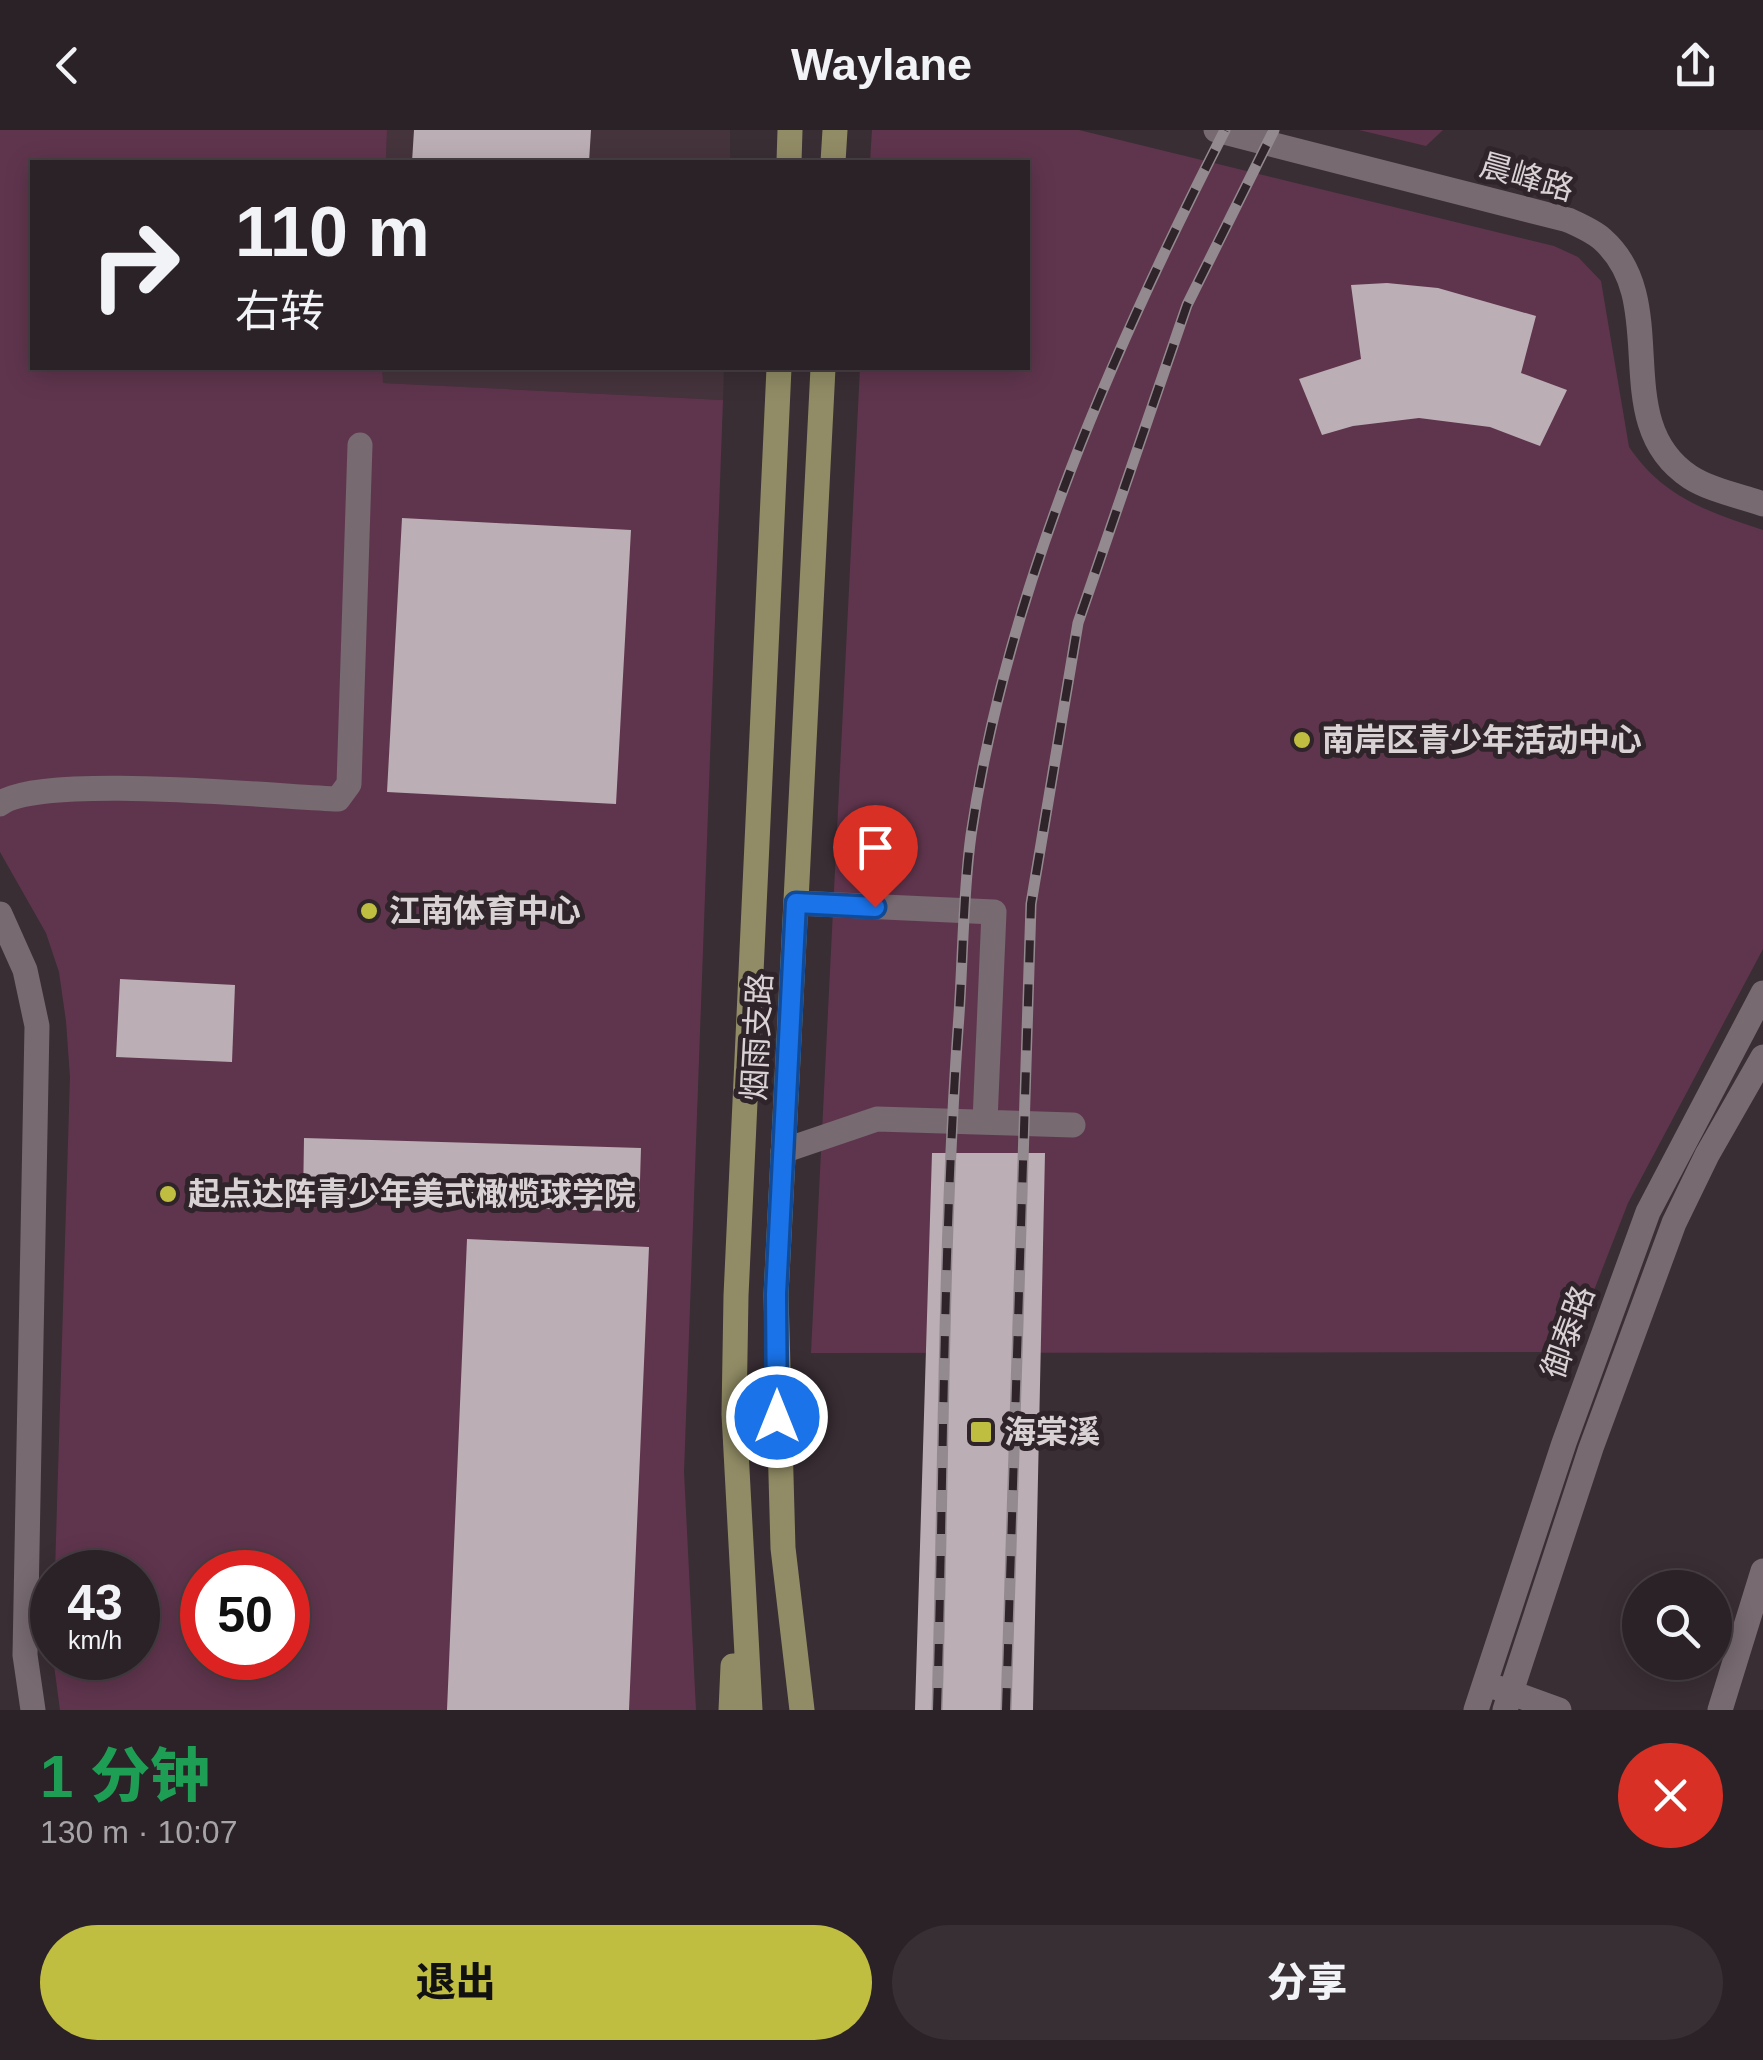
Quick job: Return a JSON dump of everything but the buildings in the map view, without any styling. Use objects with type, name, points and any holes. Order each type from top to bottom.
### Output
[{"type":"main road","points":[[789,160],[790,130]]},
{"type":"main road","points":[[834,160],[835,130]]},
{"type":"main road","name":"烟雨支路","points":[[750,1710],[739,1551],[736,1296],[779,370]]},
{"type":"main road","name":"烟雨支路","points":[[802,1710],[783,1548],[777,1417],[784,1151],[823,370]]},
{"type":"main road","points":[[731,1710],[739,1551]]},
{"type":"street","name":"晨峰路","points":[[1216,130],[1568,220],[1602,238],[1622,264],[1636,293],[1646,414],[1654,438],[1668,459],[1692,479],[1763,504]]},
{"type":"street","points":[[0,804],[8,797],[56,788],[338,799],[349,784],[360,445]]},
{"type":"street","points":[[796,903],[994,912],[986,1121]]},
{"type":"street","points":[[0,914],[25,970],[37,1026],[25,1655],[33,1710]]},
{"type":"street","name":"御泰路","points":[[1476,1710],[1564,1443],[1648,1212],[1763,993]]},
{"type":"street","name":"御泰路","points":[[1508,1701],[1590,1448],[1674,1223],[1706,1155],[1763,1057]]},
{"type":"street","points":[[784,1151],[877,1119],[1073,1124]]},
{"type":"street","points":[[1720,1710],[1763,1571]]},
{"type":"street","points":[[1484,1683],[1508,1701],[1559,1710]]},
{"type":"shaded area","name":"江南体育中心","points":[[0,130],[387,130],[386,160],[30,160],[30,370],[382,370],[383,383],[723,400],[684,1472],[696,1710],[60,1710],[56,1680],[160,1680],[160,1550],[56,1550],[70,1077],[59,972],[46,933],[0,852]]},
{"type":"shaded area","points":[[387,130],[730,130],[730,160],[386,160]]},
{"type":"shaded area","name":"南岸区青少年活动中心","points":[[872,130],[1079,130],[1554,246],[1578,257],[1601,281],[1629,447],[1657,479],[1688,501],[1763,530],[1763,949],[1628,1203],[1570,1352],[811,1353],[860,370],[1030,370],[1030,160],[870,160]]},
{"type":"shaded area","points":[[1359,130],[1443,130],[1426,146]]},
{"type":"shaded area","points":[[382,370],[724,370],[723,400],[382,383]]},
{"type":"railway","points":[[937,1710],[946,1275],[971,835],[1010,652],[1070,473],[1143,298],[1225,130]]},
{"type":"railway","points":[[1006,1710],[1031,904],[1078,623],[1187,305],[1274,130]]},
{"type":"place","name":"南岸区青少年活动中心","points":[[1302,740]]},
{"type":"place","name":"江南体育中心","points":[[369,911]]},
{"type":"place","name":"起点达阵青少年美式橄榄球学院","points":[[168,1194]]},
{"type":"place","name":"海棠溪","points":[[981,1432]]},
{"type":"route","points":[[777,1417],[776,1294],[796,903],[875,907]]}]
